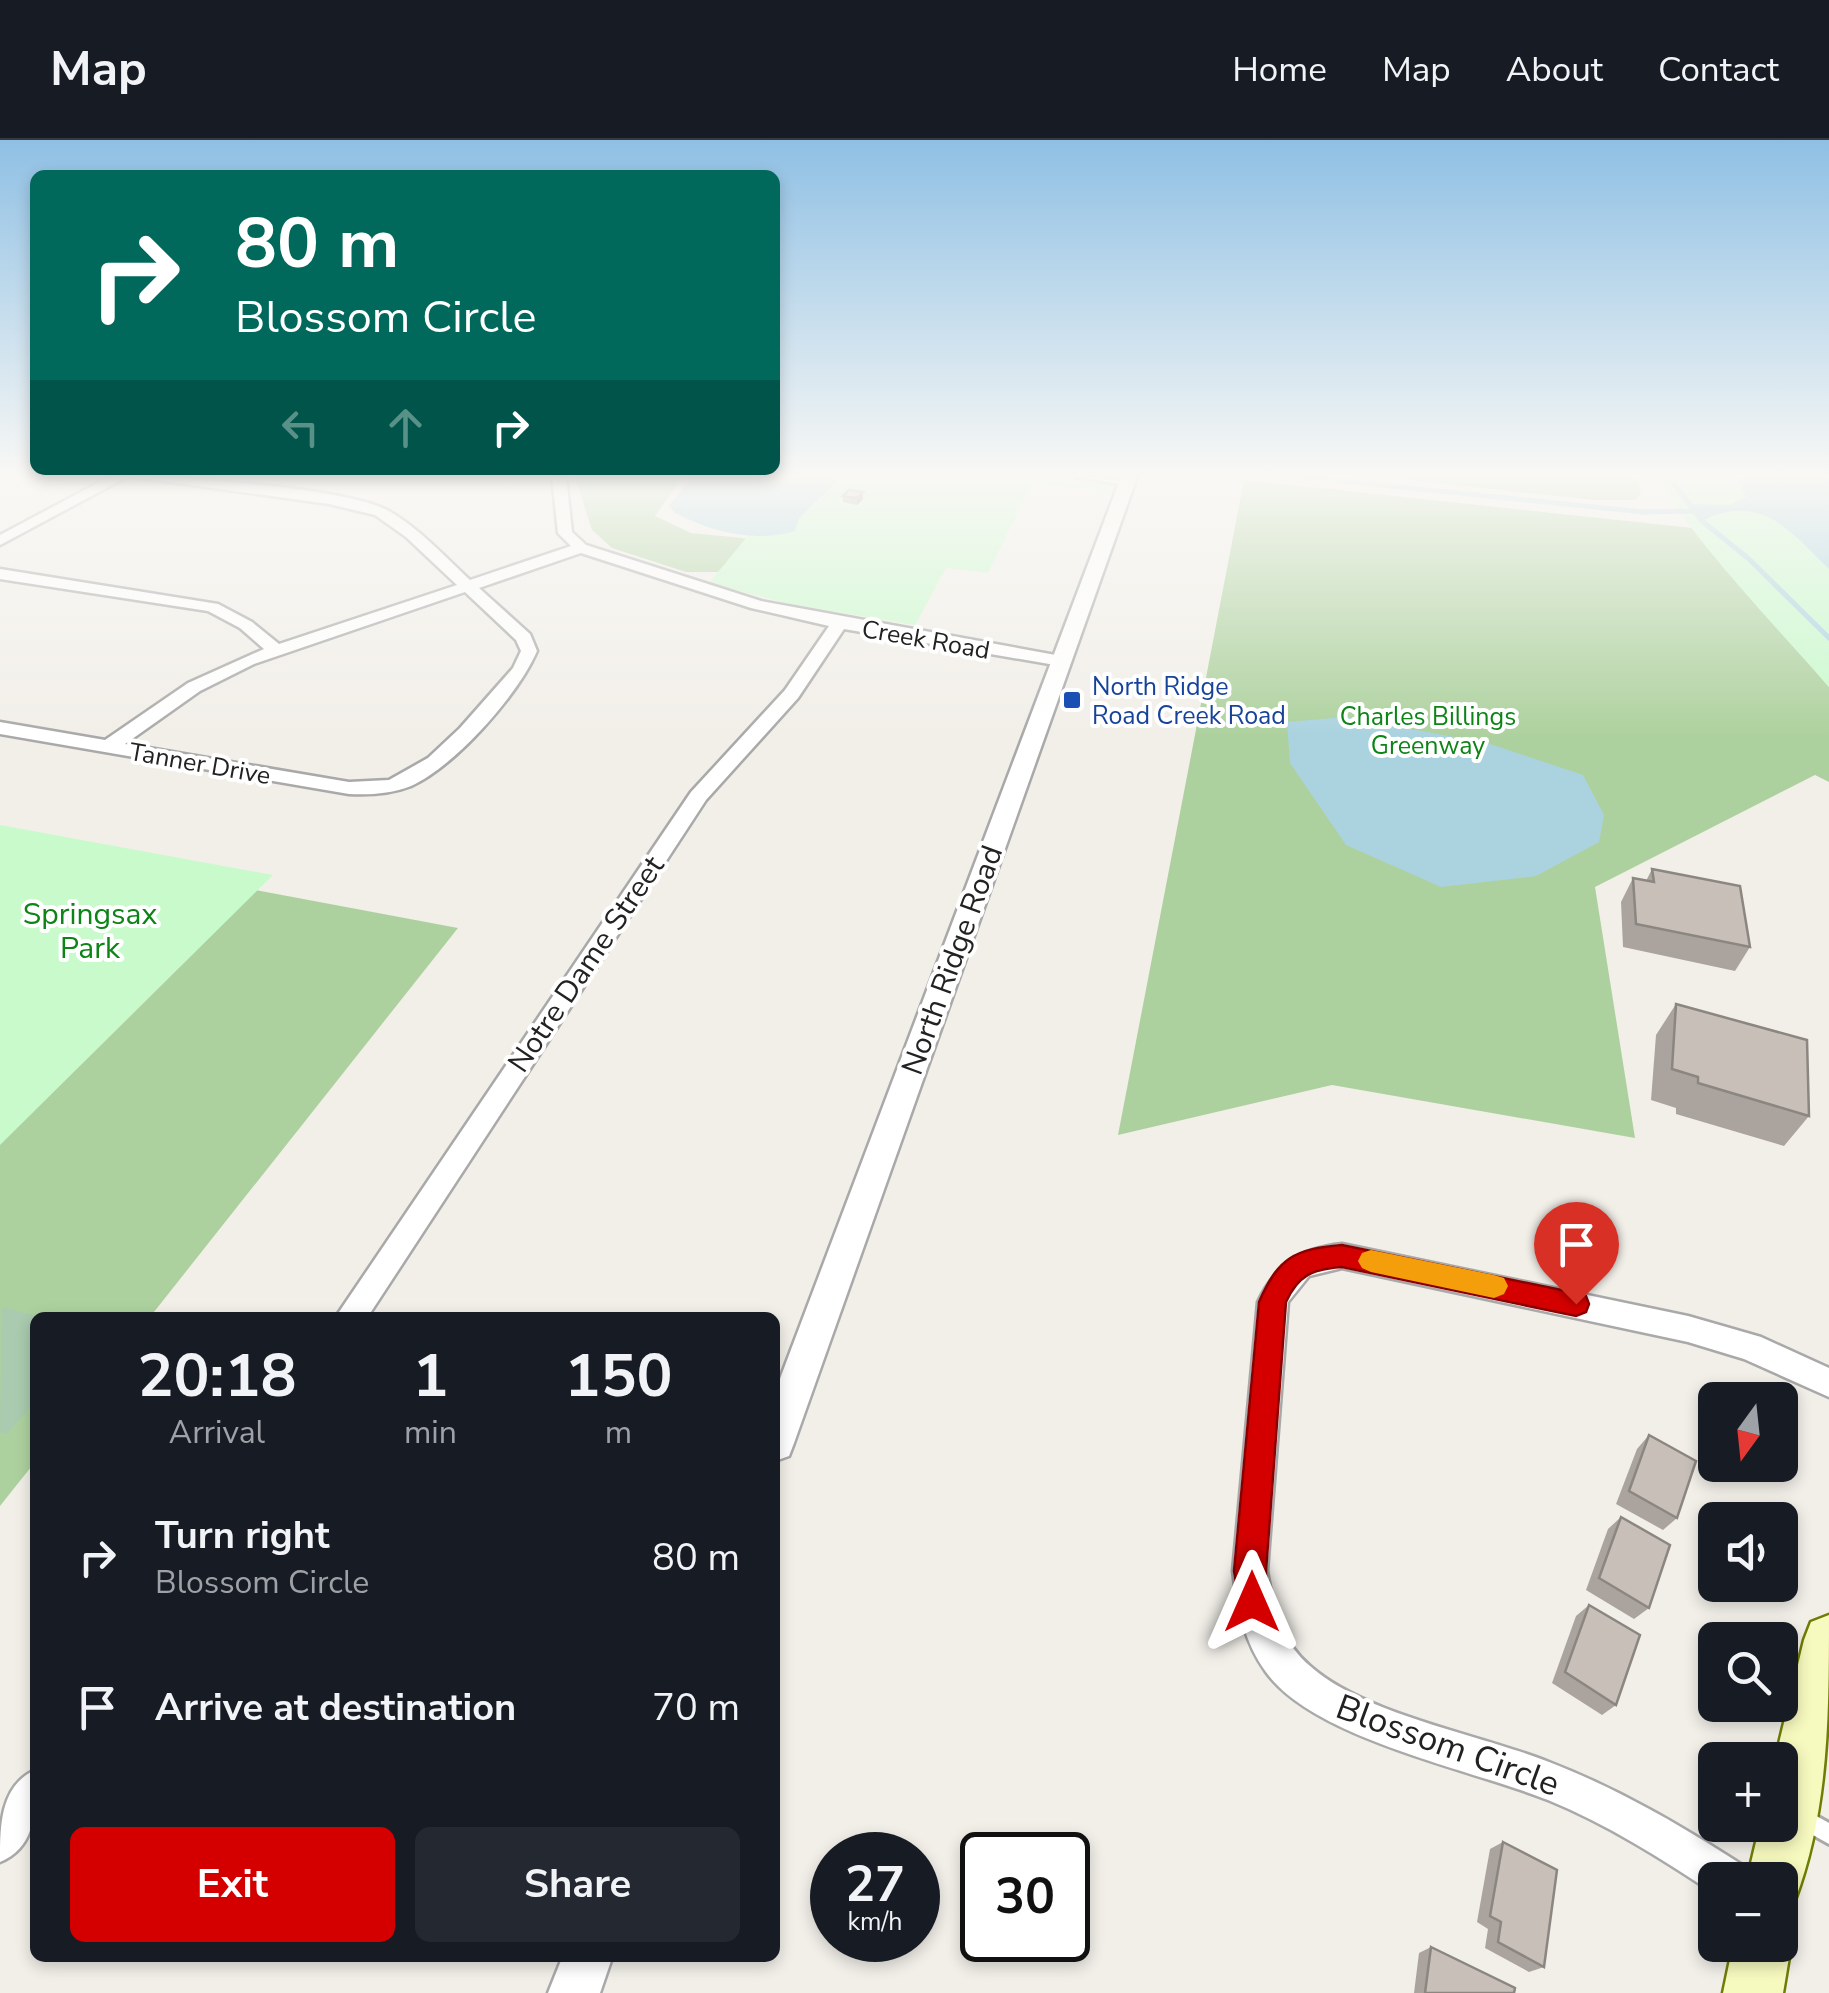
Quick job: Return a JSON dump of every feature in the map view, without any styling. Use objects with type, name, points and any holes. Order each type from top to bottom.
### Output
[{"type":"main road","points":[[1786,1862],[1810,1823],[1829,1640]]},
{"type":"main road","points":[[1753,1993],[1759,1962]]},
{"type":"street","points":[[444,563],[469,585]]},
{"type":"street","points":[[108,747],[194,686],[275,649],[535,563]]},
{"type":"street","name":"Creek Road","points":[[630,563],[757,605],[838,623],[1061,661]]},
{"type":"street","name":"North Ridge Road","points":[[780,1428],[1097,563]]},
{"type":"street","points":[[0,574],[212,607],[246,625],[275,649]]},
{"type":"street","name":"Tanner Drive","points":[[0,728],[349,788],[399,784],[430,766],[511,682],[528,650],[524,638],[469,585]]},
{"type":"street","name":"Notre Dame Street","points":[[354,1312],[698,796],[792,694],[838,623]]},
{"type":"street","name":"Blossom Circle","points":[[1701,1862],[1653,1832],[1570,1790],[1338,1708],[1290,1674],[1265,1638],[1252,1602],[1250,1571],[1273,1302],[1282,1282],[1313,1258],[1358,1258],[1688,1329],[1750,1347],[1829,1383]]},
{"type":"street","points":[[0,1842],[30,1797]]},
{"type":"street","points":[[574,1993],[586,1962]]},
{"type":"green space","points":[[660,563],[753,563],[750,572],[686,572]]},
{"type":"green space","points":[[725,563],[993,563],[988,573],[946,568],[915,625],[790,604],[709,583]]},
{"type":"green space","name":"Charles Billings Greenway","points":[[1228,563],[1723,563],[1829,687],[1829,782],[1815,775],[1595,887],[1635,1138],[1332,1085],[1118,1135]]},
{"type":"green space","points":[[1720,563],[1829,563],[1829,687]]},
{"type":"green space","name":"Springsax Park","points":[[0,825],[273,875],[0,1145]]},
{"type":"green space","points":[[0,842],[458,928],[154,1312],[30,1312],[30,1468],[0,1506]]},
{"type":"green space","points":[[2,1307],[30,1314],[30,1407],[7,1434],[0,1432]]},
{"type":"water","points":[[1345,717],[1487,743],[1583,775],[1604,815],[1599,842],[1536,876],[1441,887],[1346,845],[1290,763],[1287,722]]},
{"type":"building","points":[[1652,869],[1740,886],[1750,947],[1636,924],[1633,878],[1654,882]]},
{"type":"building","points":[[1676,1004],[1807,1040],[1809,1116],[1698,1083],[1698,1077],[1672,1069]]},
{"type":"building","points":[[1649,1435],[1696,1461],[1677,1518],[1629,1491]]},
{"type":"building","points":[[1621,1517],[1670,1545],[1649,1608],[1599,1578]]},
{"type":"building","points":[[1589,1605],[1640,1635],[1616,1705],[1565,1672]]},
{"type":"building","points":[[1503,1842],[1557,1870],[1544,1967],[1498,1942],[1501,1922],[1490,1916]]},
{"type":"building","points":[[1431,1947],[1515,1988],[1514,1993],[1425,1993]]},
{"type":"waterway","points":[[1754,563],[1829,638]]},
{"type":"slow traffic","points":[[1371,1261],[1494,1286]]},
{"type":"place","name":"North Ridge Road Creek Road","points":[[1072,700]]},
{"type":"route","points":[[1252,1602],[1250,1571],[1273,1302],[1293,1269],[1313,1258],[1342,1256],[1576,1304]]}]
